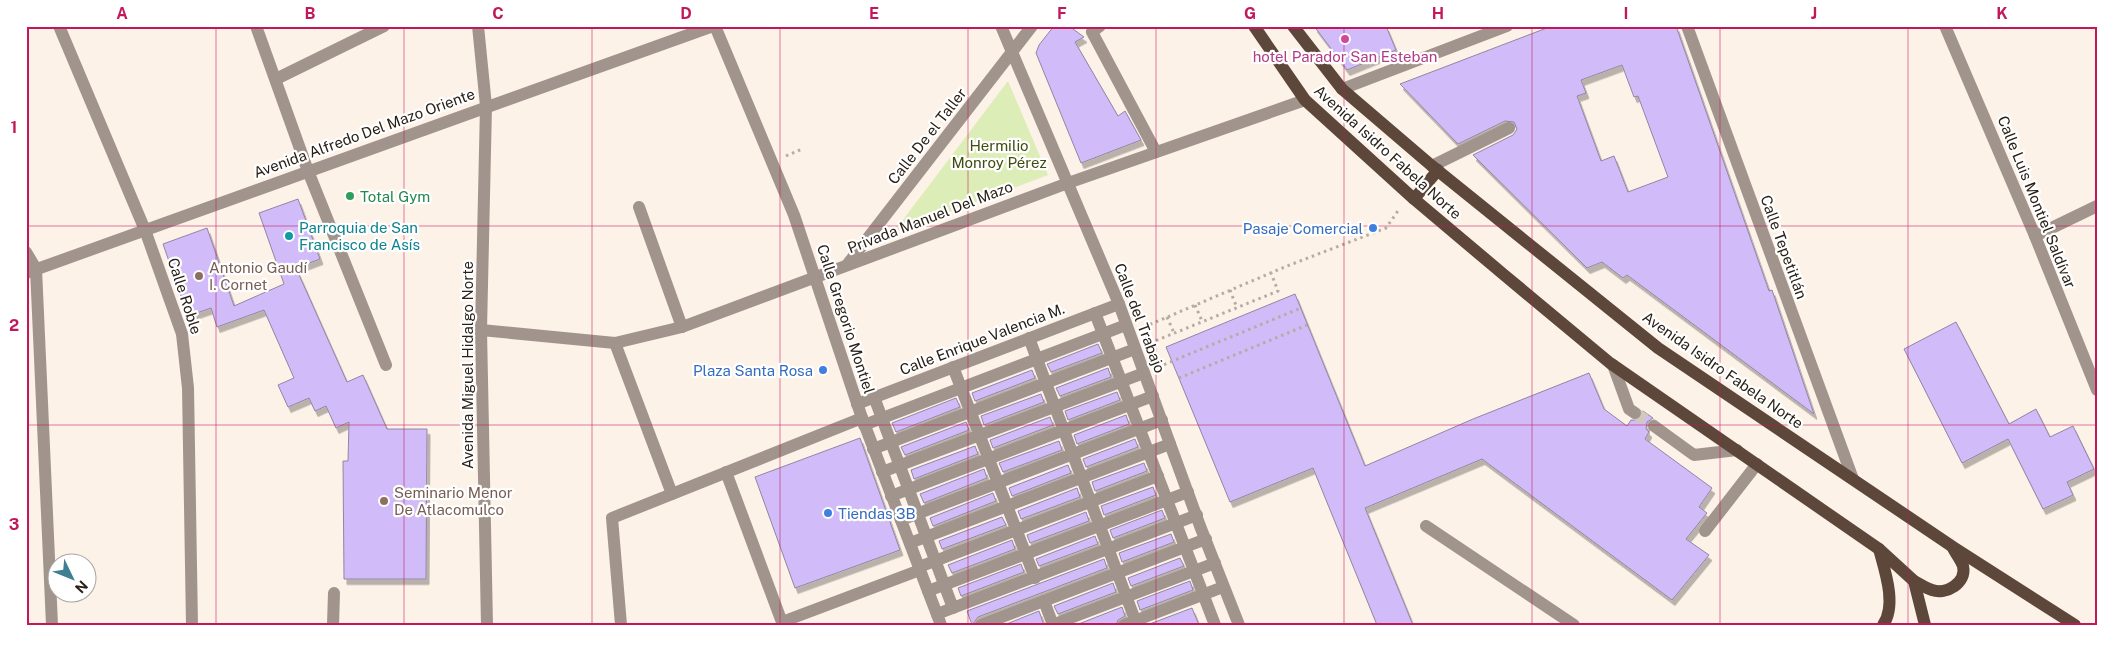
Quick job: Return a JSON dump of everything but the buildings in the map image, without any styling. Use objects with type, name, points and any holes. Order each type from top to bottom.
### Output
[{"type":"main road","name":"Avenida Isidro Fabela Norte","points":[[1254,26],[1304,100],[1412,197],[1613,365],[1879,549],[1914,581],[1932,591],[1942,592],[1955,587],[1963,574],[1963,566],[1953,547]]},
{"type":"main road","name":"Avenida Isidro Fabela Norte","points":[[1294,26],[1342,89],[1435,168],[1658,348],[1953,547],[2074,625]]},
{"type":"main road","points":[[1412,197],[1435,168]]},
{"type":"main road","points":[[1879,549],[1888,583],[1888,617],[1883,625]]},
{"type":"main road","points":[[1914,581],[1925,625]]},
{"type":"street","name":"Calle Roble","points":[[59,26],[145,230],[182,334],[188,388],[192,625]]},
{"type":"street","points":[[256,26],[308,171],[386,365]]},
{"type":"street","points":[[276,79],[384,26]]},
{"type":"street","name":"Avenida Miguel Hidalgo Norte","points":[[478,26],[486,106],[481,330],[486,625]]},
{"type":"street","name":"Avenida Alfredo Del Mazo Oriente","points":[[31,271],[486,106],[714,26]]},
{"type":"street","name":"Calle Gregorio Montiel","points":[[714,26],[794,215],[816,276],[863,422],[939,620]]},
{"type":"street","name":"Calle del Trabajo","points":[[1001,26],[1119,304],[1223,587],[1239,625]]},
{"type":"street","name":"Calle De el Taller","points":[[847,265],[1032,26]]},
{"type":"street","points":[[1342,89],[1507,26]]},
{"type":"street","name":"Calle Tepetitlán","points":[[1686,26],[1853,479]]},
{"type":"street","name":"Calle Luis Montiel Saldívar","points":[[1945,26],[2091,367],[2097,390]]},
{"type":"street","points":[[1092,28],[1156,152]]},
{"type":"street","name":"Privada Manuel Del Mazo","points":[[481,330],[615,343],[682,327],[1068,183],[1304,100]]},
{"type":"street","points":[[1435,168],[1509,128]]},
{"type":"street","points":[[2035,236],[2097,206]]},
{"type":"street","points":[[639,207],[682,327]]},
{"type":"street","points":[[26,252],[31,271],[52,625]]},
{"type":"street","name":"Calle Enrique Valencia M.","points":[[857,404],[1119,304]]},
{"type":"street","points":[[1095,313],[1215,625]]},
{"type":"street","points":[[621,625],[612,518],[726,472],[863,422],[881,419],[1103,334],[1128,329]]},
{"type":"street","points":[[1029,338],[1118,573],[1132,623],[1223,587]]},
{"type":"street","points":[[615,343],[672,494]]},
{"type":"street","points":[[873,448],[1135,349]]},
{"type":"street","points":[[1613,365],[1629,409],[1635,414]]},
{"type":"street","points":[[953,367],[1034,578]]},
{"type":"street","points":[[882,472],[1144,373]]},
{"type":"street","points":[[891,496],[1153,396]]},
{"type":"street","points":[[874,398],[953,608]]},
{"type":"street","points":[[901,520],[1162,420]]},
{"type":"street","points":[[1654,426],[1694,455],[1737,450]]},
{"type":"street","points":[[910,543],[1170,444]]},
{"type":"street","points":[[1704,531],[1757,464]]},
{"type":"street","points":[[726,472],[783,624],[935,561],[1158,476]]},
{"type":"street","points":[[928,591],[1188,492]]},
{"type":"street","points":[[939,620],[953,608],[1197,515]]},
{"type":"street","points":[[1426,526],[1567,623]]},
{"type":"street","points":[[982,625],[1206,539]]},
{"type":"street","points":[[1044,601],[1053,625],[1215,563]]},
{"type":"street","points":[[333,625],[334,592]]},
{"type":"path","points":[[1128,329],[1167,317],[1271,273],[1386,228],[1412,197]]},
{"type":"path","points":[[1135,349],[1278,291],[1271,273]]},
{"type":"path","points":[[1230,290],[1237,308]]},
{"type":"path","points":[[1195,305],[1202,321]]},
{"type":"path","points":[[1144,373],[1300,308]]},
{"type":"path","points":[[1167,317],[1174,333]]},
{"type":"path","points":[[1179,378],[1308,325]]},
{"type":"green space","name":"Hermilio Monroy Pérez","points":[[1008,81],[1048,175],[893,233]]},
{"type":"tunnel","points":[[1635,413],[1654,426]]},
{"type":"place","name":"hotel Parador San Esteban","points":[[1345,39]]},
{"type":"place","name":"Total Gym","points":[[350,196]]},
{"type":"place","name":"Pasaje Comercial","points":[[1373,228]]},
{"type":"place","name":"Parroquia de San Francisco de Asís","points":[[289,236]]},
{"type":"place","name":"Antonio Gaudí I. Cornet","points":[[199,276]]},
{"type":"place","name":"Plaza Santa Rosa","points":[[823,370]]},
{"type":"place","name":"Seminario Menor De Atlacomulco","points":[[384,501]]},
{"type":"place","name":"Tiendas 3B","points":[[828,513]]}]
